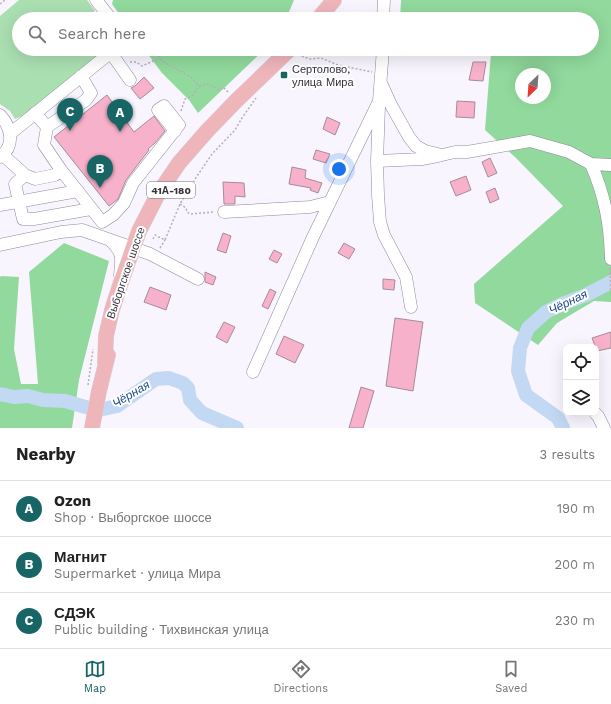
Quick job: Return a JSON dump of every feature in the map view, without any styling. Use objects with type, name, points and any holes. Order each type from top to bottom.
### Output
[{"type":"main road","points":[[324,12],[334,0]]},
{"type":"main road","name":"Выборгское шоссе","points":[[93,424],[105,364],[114,339],[137,250],[139,231],[158,194],[179,163],[207,131],[289,56]]},
{"type":"main road","name":"Выборгское шоссе","points":[[105,364],[106,336],[119,288],[137,250],[207,131]]},
{"type":"street","points":[[96,0],[105,12]]},
{"type":"street","points":[[384,0],[384,12]]},
{"type":"street","points":[[11,132],[81,76],[111,56]]},
{"type":"street","points":[[115,56],[130,80]]},
{"type":"street","points":[[383,56],[377,161],[380,222],[384,235],[406,277],[411,307]]},
{"type":"street","points":[[81,76],[91,93],[86,100],[47,127],[44,145],[61,170],[102,222],[113,215],[124,203],[133,183],[177,128]]},
{"type":"street","points":[[381,82],[391,105],[409,137],[416,146],[425,151],[442,155]]},
{"type":"street","points":[[253,372],[313,237],[379,101]]},
{"type":"street","points":[[35,113],[47,127]]},
{"type":"street","points":[[0,115],[7,123],[11,132],[11,141],[2,156],[25,175],[34,179],[55,175],[61,170]]},
{"type":"street","points":[[377,161],[422,159],[455,152],[467,152],[530,141],[569,152],[591,164],[611,165]]},
{"type":"street","points":[[591,164],[599,182],[606,205],[610,233],[611,258]]},
{"type":"street","points":[[25,175],[15,184],[23,219],[34,219],[91,209]]},
{"type":"street","points":[[0,205],[78,191]]},
{"type":"street","points":[[224,212],[310,207],[330,202]]},
{"type":"street","points":[[1,241],[70,230],[82,230],[150,254],[198,279]]},
{"type":"street","points":[[109,239],[130,235],[139,231]]},
{"type":"street","points":[[109,239],[120,249],[122,262],[119,288]]},
{"type":"street","points":[[598,416],[604,428]]},
{"type":"path","points":[[0,4],[4,0]]},
{"type":"path","points":[[120,56],[136,62],[142,66],[160,58],[162,61],[191,77],[199,86]]},
{"type":"path","points":[[300,56],[310,59],[322,58],[338,65],[373,72],[381,82]]},
{"type":"path","points":[[177,128],[182,104],[185,99],[192,96],[199,86],[208,84],[219,90],[224,87],[230,94]]},
{"type":"path","points":[[153,239],[155,235],[165,240],[180,204],[212,154],[235,130],[258,95]]},
{"type":"path","points":[[180,204],[186,208],[187,212],[190,214],[201,212],[224,212]]},
{"type":"path","points":[[610,276],[611,292]]},
{"type":"green space","points":[[19,0],[87,0],[95,11],[94,12],[12,12],[12,56],[97,57],[25,115],[15,119],[10,111],[0,104],[0,16]]},
{"type":"green space","points":[[113,0],[294,0],[289,12],[118,12],[112,4]]},
{"type":"green space","points":[[401,0],[611,0],[611,302],[594,301],[557,323],[538,345],[475,303],[474,284],[563,206],[515,157],[485,130],[491,56],[599,56],[599,12],[400,12]]},
{"type":"green space","points":[[149,56],[258,56],[198,113],[189,100],[162,73]]},
{"type":"green space","points":[[64,243],[109,261],[79,380],[72,428],[0,428],[0,277],[19,277],[14,349],[21,384],[38,384],[29,272]]},
{"type":"building","points":[[473,62],[486,62],[483,81],[469,80]]},
{"type":"building","points":[[144,77],[154,88],[140,99],[131,88]]},
{"type":"building","points":[[107,95],[134,132],[154,116],[165,131],[148,149],[149,150],[126,180],[118,199],[109,206],[54,137]]},
{"type":"building","points":[[457,101],[475,102],[474,118],[456,117]]},
{"type":"building","points":[[327,117],[340,123],[335,135],[323,129]]},
{"type":"building","points":[[316,150],[330,154],[326,163],[313,159]]},
{"type":"building","points":[[490,158],[497,173],[488,177],[482,162]]},
{"type":"building","points":[[292,167],[306,170],[305,178],[322,183],[318,193],[310,190],[311,188],[289,184]]},
{"type":"building","points":[[466,176],[471,190],[456,196],[450,182]]},
{"type":"building","points":[[223,182],[244,183],[245,197],[235,196],[235,204],[224,204]]},
{"type":"building","points":[[495,188],[499,199],[490,203],[486,192]]},
{"type":"building","points":[[223,233],[231,236],[226,253],[217,250]]},
{"type":"building","points":[[344,243],[355,249],[349,259],[338,253]]},
{"type":"building","points":[[274,250],[282,254],[277,263],[269,259]]},
{"type":"building","points":[[205,272],[216,277],[213,285],[205,282]]},
{"type":"building","points":[[383,279],[395,280],[394,290],[383,289]]},
{"type":"building","points":[[150,287],[171,295],[166,310],[144,302]]},
{"type":"building","points":[[270,289],[276,292],[268,309],[262,306]]},
{"type":"building","points":[[395,318],[423,322],[413,391],[386,386]]},
{"type":"building","points":[[224,322],[235,327],[227,343],[216,337]]},
{"type":"building","points":[[611,332],[611,348],[599,351],[599,344],[594,344],[592,338]]},
{"type":"building","points":[[284,336],[304,345],[295,363],[276,354]]},
{"type":"building","points":[[361,387],[374,391],[363,428],[349,428]]},
{"type":"waterway","name":"Чёрная","points":[[563,428],[558,418],[526,395],[518,371],[520,348],[528,328],[546,312],[586,295],[611,282]]},
{"type":"waterway","name":"Чёрная","points":[[99,410],[117,406],[156,379],[169,378],[183,383],[188,388],[190,400],[202,413],[237,428]]},
{"type":"waterway","name":"Чёрная","points":[[0,394],[14,397],[28,396],[43,400],[65,401],[89,408]]},
{"type":"place","name":"Сертолово, улица Мира","points":[[284,75]]},
{"type":"place","name":"СДЭК","points":[[70,131]]},
{"type":"place","name":"Ozon","points":[[120,132]]},
{"type":"place","name":"Магнит","points":[[100,188]]}]
